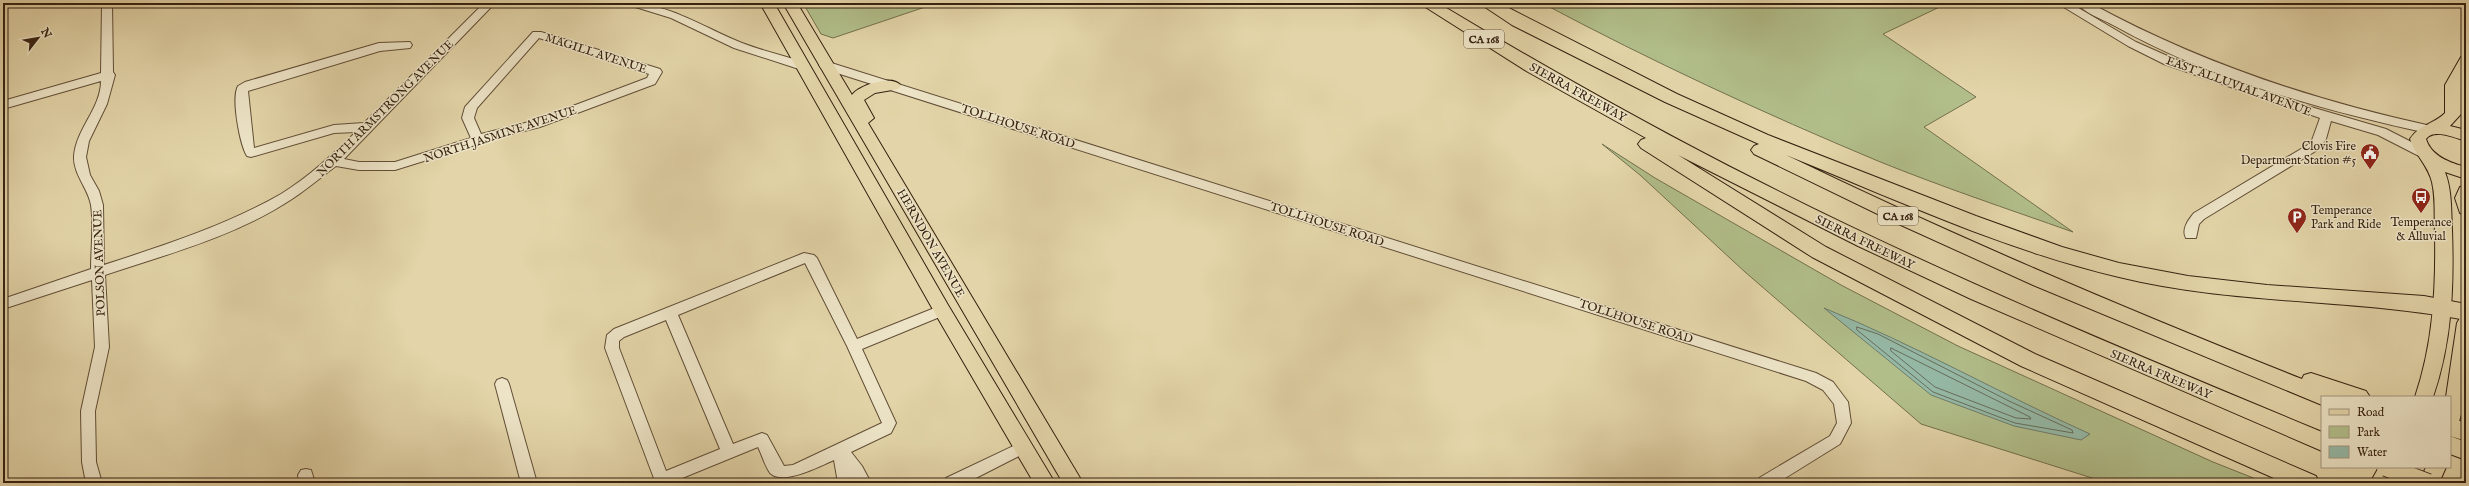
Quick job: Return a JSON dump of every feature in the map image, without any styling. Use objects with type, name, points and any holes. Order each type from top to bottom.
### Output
[{"type":"highway","name":"SIERRA FREEWAY","points":[[1427,3],[1541,72],[1716,168],[1915,266],[2034,320],[2321,442]]},
{"type":"highway","name":"CA 168","points":[[1487,3],[1643,91],[1803,172],[1935,233],[2182,340],[2322,396]]},
{"type":"highway","points":[[1508,15],[1671,98],[1762,139],[1969,221],[2058,253],[2119,270],[2188,283],[2442,306],[2466,312]]},
{"type":"highway","points":[[1541,72],[1616,124],[1819,252],[2028,360],[2308,483]]},
{"type":"highway","points":[[2182,340],[2356,396]]},
{"type":"highway","points":[[2466,389],[2451,419],[2466,432]]},
{"type":"highway","points":[[2451,445],[2466,451]]},
{"type":"highway","points":[[2389,468],[2428,483]]},
{"type":"main road","name":"HERNDON AVENUE","points":[[767,3],[816,92],[896,226],[942,310],[1045,483]]},
{"type":"main road","points":[[780,3],[811,58],[825,65]]},
{"type":"main road","name":"HERNDON AVENUE","points":[[790,3],[868,138],[1074,483]]},
{"type":"main road","points":[[2424,396],[2436,351],[2442,306],[2444,240],[2439,180],[2436,169],[2423,153],[2418,142],[2422,133],[2443,124],[2453,114],[2453,85],[2466,60]]},
{"type":"main road","points":[[816,92],[830,91],[857,132],[868,138],[872,127],[856,101],[858,96],[872,89],[893,86]]},
{"type":"main road","points":[[2431,130],[2444,130],[2466,136]]},
{"type":"main road","points":[[2423,153],[2445,165],[2466,173]]},
{"type":"main road","points":[[2466,191],[2463,198],[2466,210]]},
{"type":"main road","points":[[942,310],[991,367],[1028,431],[1039,436],[1044,434]]},
{"type":"main road","points":[[2451,419],[2466,323]]},
{"type":"main road","points":[[1024,447],[1031,447],[1041,452],[1060,483]]},
{"type":"main road","points":[[2380,483],[2389,468]]},
{"type":"main road","points":[[2428,483],[2436,468]]},
{"type":"street","name":"POLSON AVENUE","points":[[94,483],[89,462],[88,411],[102,347],[98,272],[97,205],[93,191],[84,175],[80,157],[83,141],[101,104],[109,75],[107,3]]},
{"type":"street","name":"NORTH ARMSTRONG AVENUE","points":[[3,304],[192,241],[236,223],[287,196],[334,161],[490,3]]},
{"type":"street","points":[[634,3],[675,16],[738,45],[802,66]]},
{"type":"street","name":"EAST ALLUVIAL AVENUE","points":[[2062,3],[2132,44],[2168,61],[2225,83],[2326,117],[2382,132],[2423,153]]},
{"type":"street","name":"EAST ALLUVIAL AVENUE","points":[[2082,3],[2137,34],[2209,67],[2379,120],[2431,130]]},
{"type":"street","name":"MAGILL AVENUE","points":[[478,140],[468,118],[471,107],[537,34],[656,72]]},
{"type":"street","points":[[368,127],[334,129],[251,153],[247,147],[242,104],[242,90],[249,85],[379,47],[406,45]]},
{"type":"street","name":"TOLLHOUSE ROAD","points":[[825,65],[1811,377],[1828,386],[1841,402],[1844,423],[1835,440],[1764,483]]},
{"type":"street","name":"NORTH JASMINE AVENUE","points":[[334,161],[359,166],[395,166],[478,140],[536,124],[577,110],[651,81],[656,72]]},
{"type":"street","points":[[3,105],[109,75]]},
{"type":"street","points":[[2191,235],[2193,223],[2199,216],[2315,146],[2320,139],[2326,117]]},
{"type":"street","points":[[809,258],[854,346],[889,423],[886,429],[795,471],[782,473],[776,469],[762,439],[666,478],[660,476],[612,348],[612,339],[619,333],[809,258]]},
{"type":"street","points":[[854,346],[942,310]]},
{"type":"street","points":[[670,313],[729,452]]},
{"type":"street","points":[[502,384],[529,483]]},
{"type":"street","points":[[951,483],[1024,447]]},
{"type":"street","points":[[840,450],[846,483]]},
{"type":"street","points":[[840,450],[857,471],[863,483]]},
{"type":"green space","points":[[803,3],[937,3],[833,38],[821,34]]},
{"type":"green space","points":[[1542,3],[1948,3],[1883,34],[1976,97],[1924,127],[2073,232],[1926,180],[1835,143],[1666,66]]},
{"type":"green space","points":[[1602,144],[1655,178],[1841,285],[1958,346],[2213,462],[2266,483],[2108,483],[1921,424],[1745,272],[1640,175]]},
{"type":"water","points":[[1824,308],[1858,322],[2090,434],[2081,440],[2014,426],[1931,395]]},
{"type":"place","name":"Clovis Fire Department Station #5","points":[[2370,170]]},
{"type":"place","name":"Temperance & Alluvial","points":[[2421,214]]},
{"type":"place","name":"Temperance Park and Ride","points":[[2297,234]]}]
